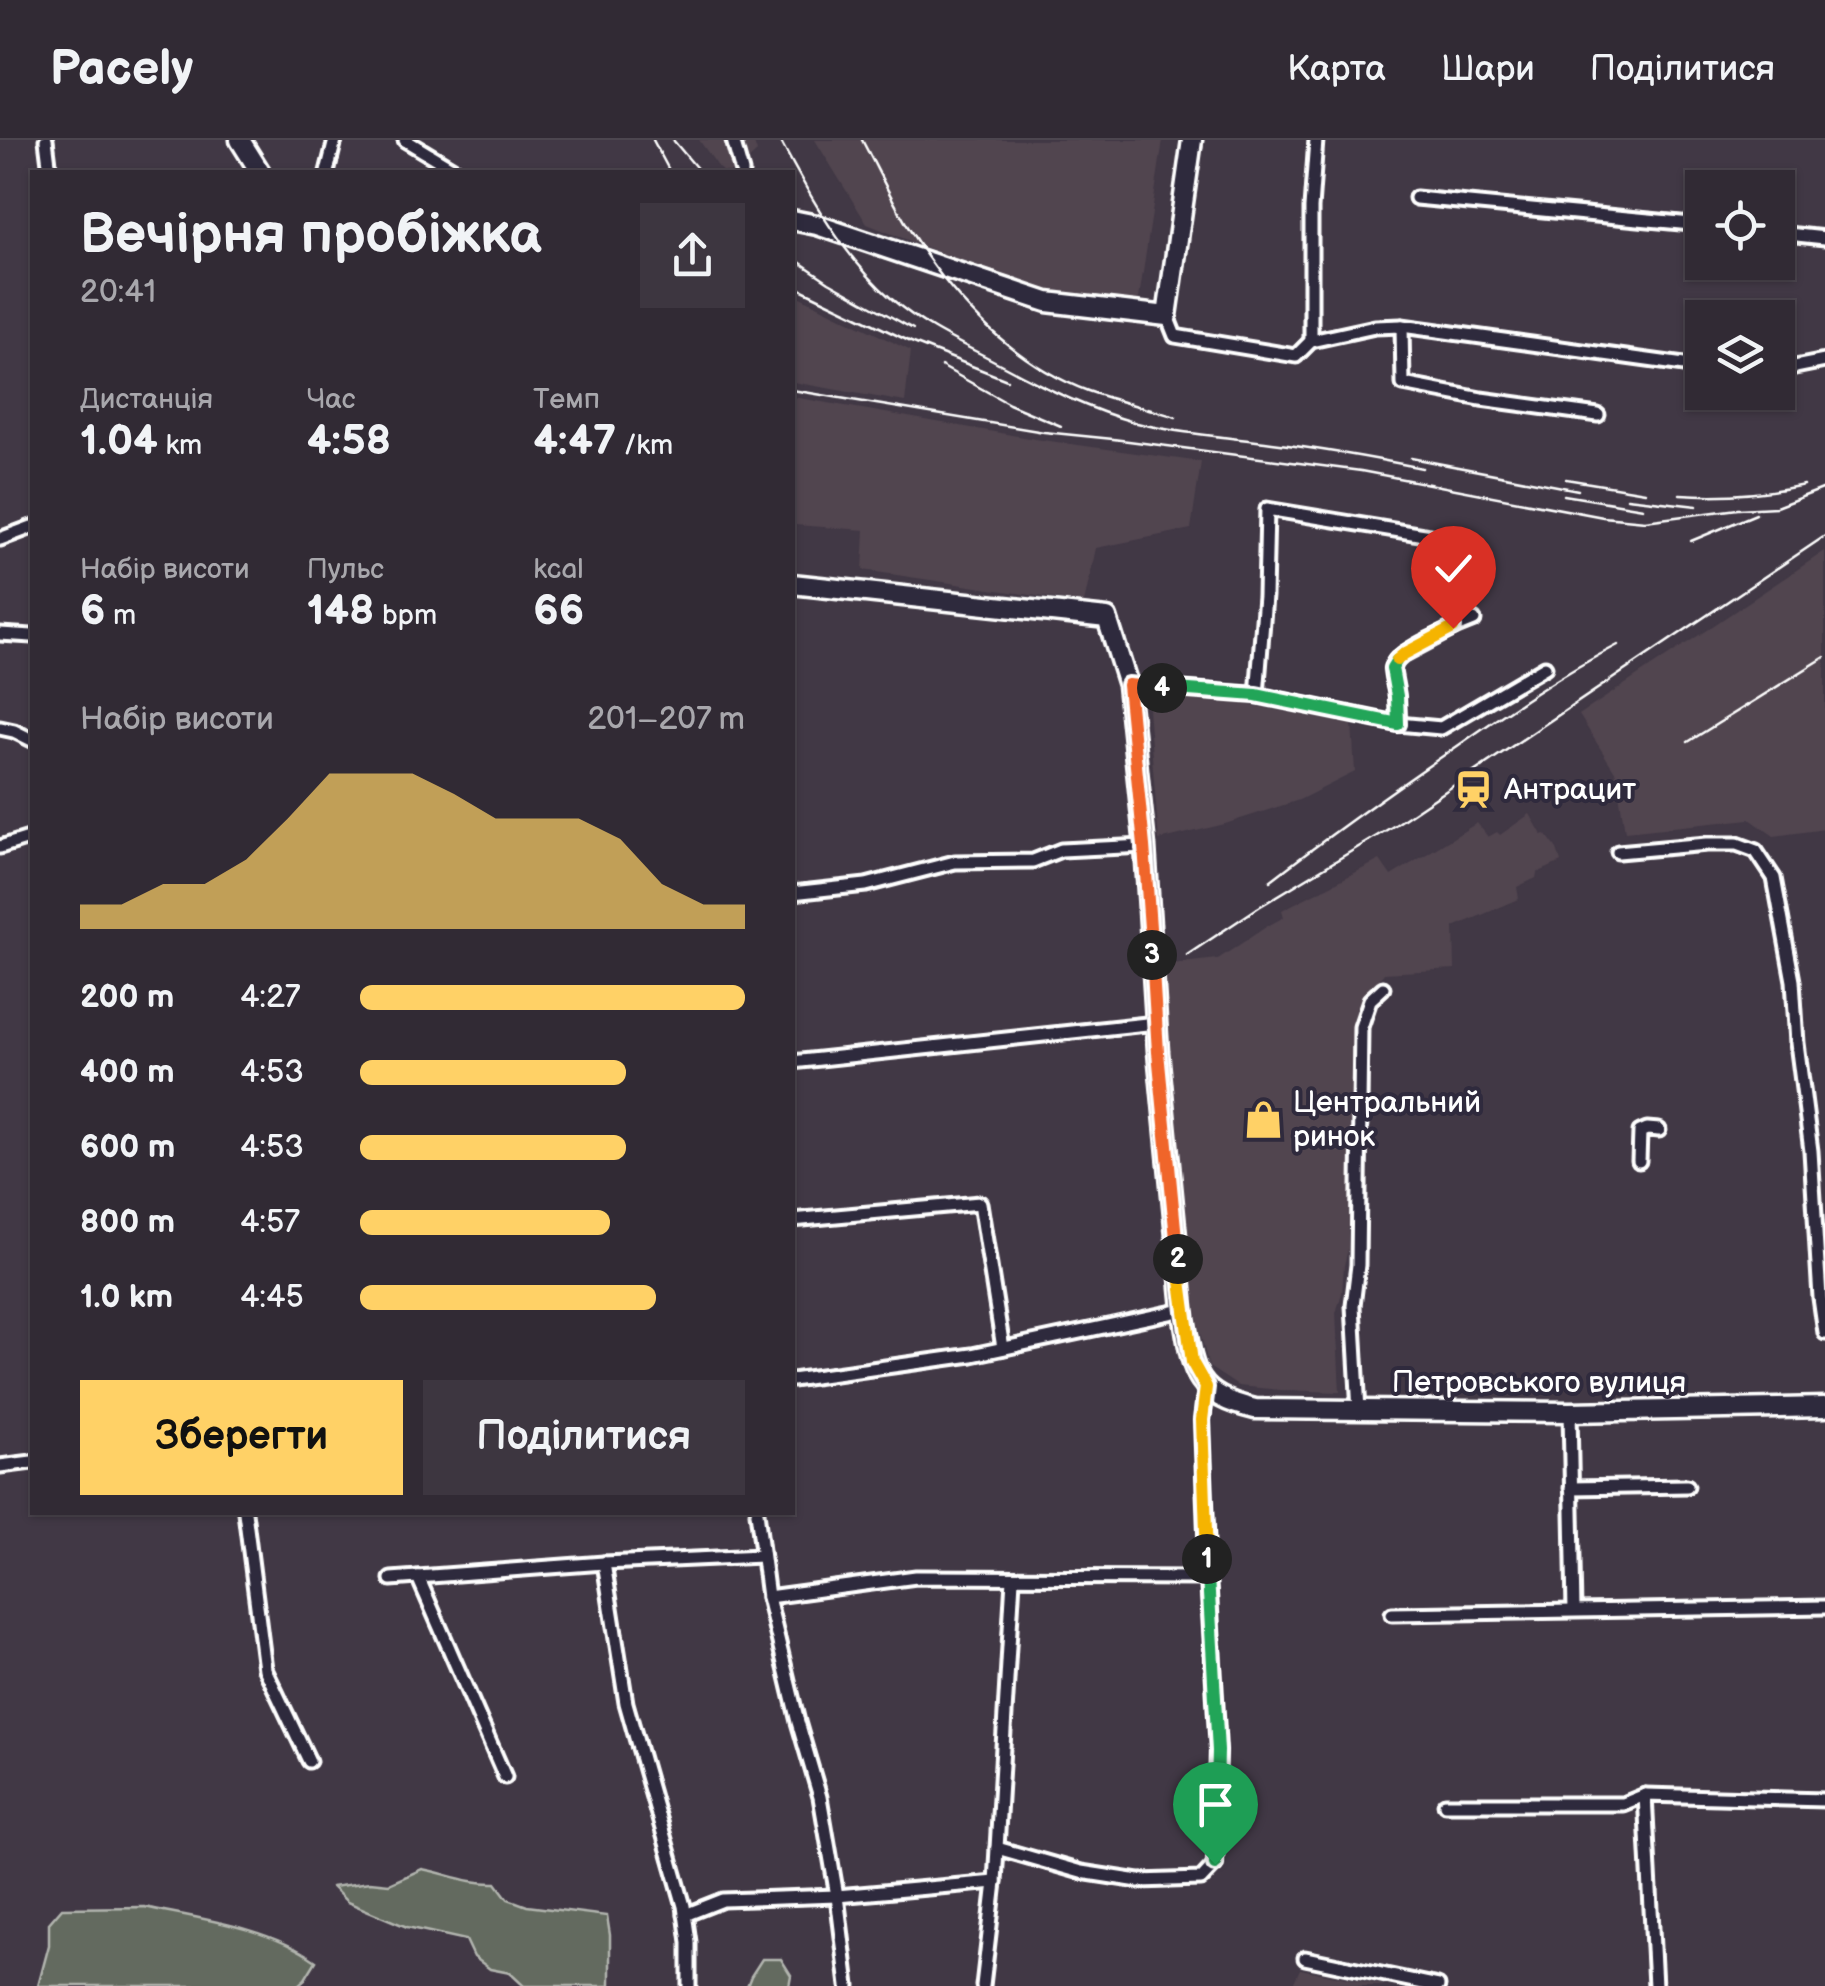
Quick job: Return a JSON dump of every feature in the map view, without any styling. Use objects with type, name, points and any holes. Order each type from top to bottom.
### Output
[{"type":"street","points":[[46,140],[50,170]]},
{"type":"street","points":[[240,140],[259,170]]},
{"type":"street","points":[[327,170],[336,140]]},
{"type":"street","points":[[405,140],[455,170]]},
{"type":"street","points":[[734,140],[742,170]]},
{"type":"street","points":[[1192,140],[1167,316],[1176,336],[1296,356],[1311,341],[1375,326],[1402,326],[1685,366]]},
{"type":"street","points":[[1311,341],[1310,208],[1316,140]]},
{"type":"street","points":[[1416,198],[1685,223]]},
{"type":"street","points":[[795,220],[818,224],[1047,302],[1167,316]]},
{"type":"street","points":[[1795,235],[1825,238]]},
{"type":"street","points":[[1402,326],[1402,384],[1598,414]]},
{"type":"street","points":[[1795,367],[1825,361]]},
{"type":"street","points":[[1256,695],[1268,510],[1473,543]]},
{"type":"street","points":[[0,539],[30,529]]},
{"type":"street","points":[[795,584],[1107,618],[1128,685],[1183,1310],[1192,1362],[1206,1387],[1202,1420],[1218,1751],[1215,1864],[1201,1879],[1139,1881],[1081,1872],[997,1848]]},
{"type":"street","points":[[1398,724],[1394,662],[1423,643],[1474,620]]},
{"type":"street","points":[[0,634],[30,636]]},
{"type":"street","points":[[1128,685],[1256,695],[1398,724],[1441,728],[1545,667]]},
{"type":"street","points":[[0,728],[30,739]]},
{"type":"street","points":[[0,847],[30,838]]},
{"type":"street","points":[[1618,852],[1738,844],[1756,852],[1774,878],[1792,981],[1811,1151],[1825,1333]]},
{"type":"street","points":[[795,893],[866,885],[955,862],[1033,861],[1061,850],[1144,846]]},
{"type":"street","points":[[1359,1412],[1353,1306],[1358,1264],[1362,1028],[1370,1000],[1384,988]]},
{"type":"street","points":[[795,1062],[1156,1022]]},
{"type":"street","points":[[1640,1161],[1640,1132],[1659,1130]]},
{"type":"street","points":[[795,1220],[980,1203],[1003,1348]]},
{"type":"street","points":[[795,1380],[972,1355],[1183,1310]]},
{"type":"street","name":"Петровського вулиця","points":[[1206,1387],[1230,1403],[1254,1409],[1570,1412],[1825,1407]]},
{"type":"street","points":[[1570,1412],[1574,1610]]},
{"type":"street","points":[[0,1466],[30,1462]]},
{"type":"street","points":[[1570,1488],[1687,1486]]},
{"type":"street","points":[[245,1515],[264,1669],[309,1761]]},
{"type":"street","points":[[756,1515],[768,1598],[820,1797],[848,1986]]},
{"type":"street","points":[[391,1579],[604,1562],[762,1556]]},
{"type":"street","points":[[604,1562],[626,1703],[686,1915],[689,1986]]},
{"type":"street","points":[[418,1577],[506,1778]]},
{"type":"street","points":[[768,1598],[916,1578],[1208,1578]]},
{"type":"street","points":[[983,1986],[995,1882],[1012,1579]]},
{"type":"street","points":[[1392,1614],[1825,1607]]},
{"type":"street","points":[[1445,1804],[1623,1804],[1645,1795],[1825,1800]]},
{"type":"street","points":[[1645,1795],[1655,1986]]},
{"type":"street","points":[[686,1915],[723,1900],[837,1896],[995,1882]]},
{"type":"street","points":[[1305,1958],[1438,1986]]},
{"type":"shaded area","points":[[699,140],[753,140],[757,152],[737,170],[721,170]]},
{"type":"shaded area","points":[[815,140],[1163,140],[1138,305],[1027,287],[867,224]]},
{"type":"shaded area","points":[[795,294],[911,351],[905,402],[795,382]]},
{"type":"shaded area","points":[[795,397],[1035,439],[1201,462],[1191,529],[1096,548],[1084,603],[863,570],[865,530],[795,525]]},
{"type":"shaded area","points":[[1825,551],[1825,829],[1774,836],[1750,819],[1625,832],[1616,773],[1579,715]]},
{"type":"shaded area","points":[[1147,696],[1212,698],[1352,723],[1355,772],[1299,800],[1159,840]]},
{"type":"shaded area","name":"Центральний ринок","points":[[1530,814],[1542,835],[1546,834],[1557,849],[1561,862],[1517,887],[1519,899],[1454,927],[1455,969],[1384,973],[1366,998],[1362,1018],[1357,1020],[1359,1081],[1352,1083],[1357,1157],[1353,1158],[1353,1227],[1348,1228],[1342,1293],[1336,1313],[1340,1392],[1238,1386],[1209,1367],[1197,1321],[1154,966],[1218,959],[1284,917],[1282,910],[1380,860],[1391,876],[1477,823],[1488,837],[1497,832],[1500,835]]},
{"type":"shaded area","points":[[422,1869],[496,1883],[508,1899],[527,1906],[607,1916],[610,1986],[524,1986],[510,1973],[490,1969],[474,1957],[466,1940],[407,1927],[347,1902],[332,1887],[389,1884]]},
{"type":"shaded area","points":[[144,1907],[256,1932],[316,1961],[297,1986],[38,1986],[49,1945],[49,1923],[62,1908]]},
{"type":"shaded area","points":[[762,1959],[781,1959],[791,1975],[789,1986],[747,1986]]},
{"type":"shaded area","points":[[1300,1969],[1388,1986],[1292,1986]]},
{"type":"railway","points":[[653,140],[669,170]]},
{"type":"railway","points":[[673,140],[698,170]]},
{"type":"railway","points":[[780,140],[829,226],[875,283],[919,320],[1020,375],[1137,423],[1422,468]]},
{"type":"railway","points":[[862,140],[929,260],[967,306],[1010,347],[1061,379],[1099,395],[1176,417]]},
{"type":"railway","points":[[795,259],[913,329]]},
{"type":"railway","points":[[795,286],[911,342],[1007,380]]},
{"type":"railway","points":[[941,366],[1009,404],[1061,426]]},
{"type":"railway","points":[[795,390],[1044,432],[1361,471],[1603,517],[1645,521],[1776,507],[1825,488]]},
{"type":"railway","points":[[1411,458],[1578,490]]},
{"type":"railway","points":[[1566,479],[1645,492]]},
{"type":"railway","points":[[1680,494],[1742,494],[1804,485]]},
{"type":"railway","points":[[1564,495],[1643,508]]},
{"type":"railway","points":[[1627,498],[1697,506]]},
{"type":"railway","points":[[1691,541],[1756,514]]},
{"type":"railway","points":[[1187,955],[1395,825],[1825,536]]},
{"type":"railway","points":[[1270,881],[1496,720],[1618,645]]},
{"type":"railway","points":[[1688,742],[1825,657]]},
{"type":"place","name":"Антрацит","points":[[1474,790]]},
{"type":"place","name":"Центральний ринок","points":[[1263,1120]]},
{"type":"route","points":[[1215,1864],[1218,1751],[1202,1420],[1206,1387],[1192,1362],[1183,1310],[1128,685],[1256,695],[1398,724],[1394,662],[1453,628]]}]
